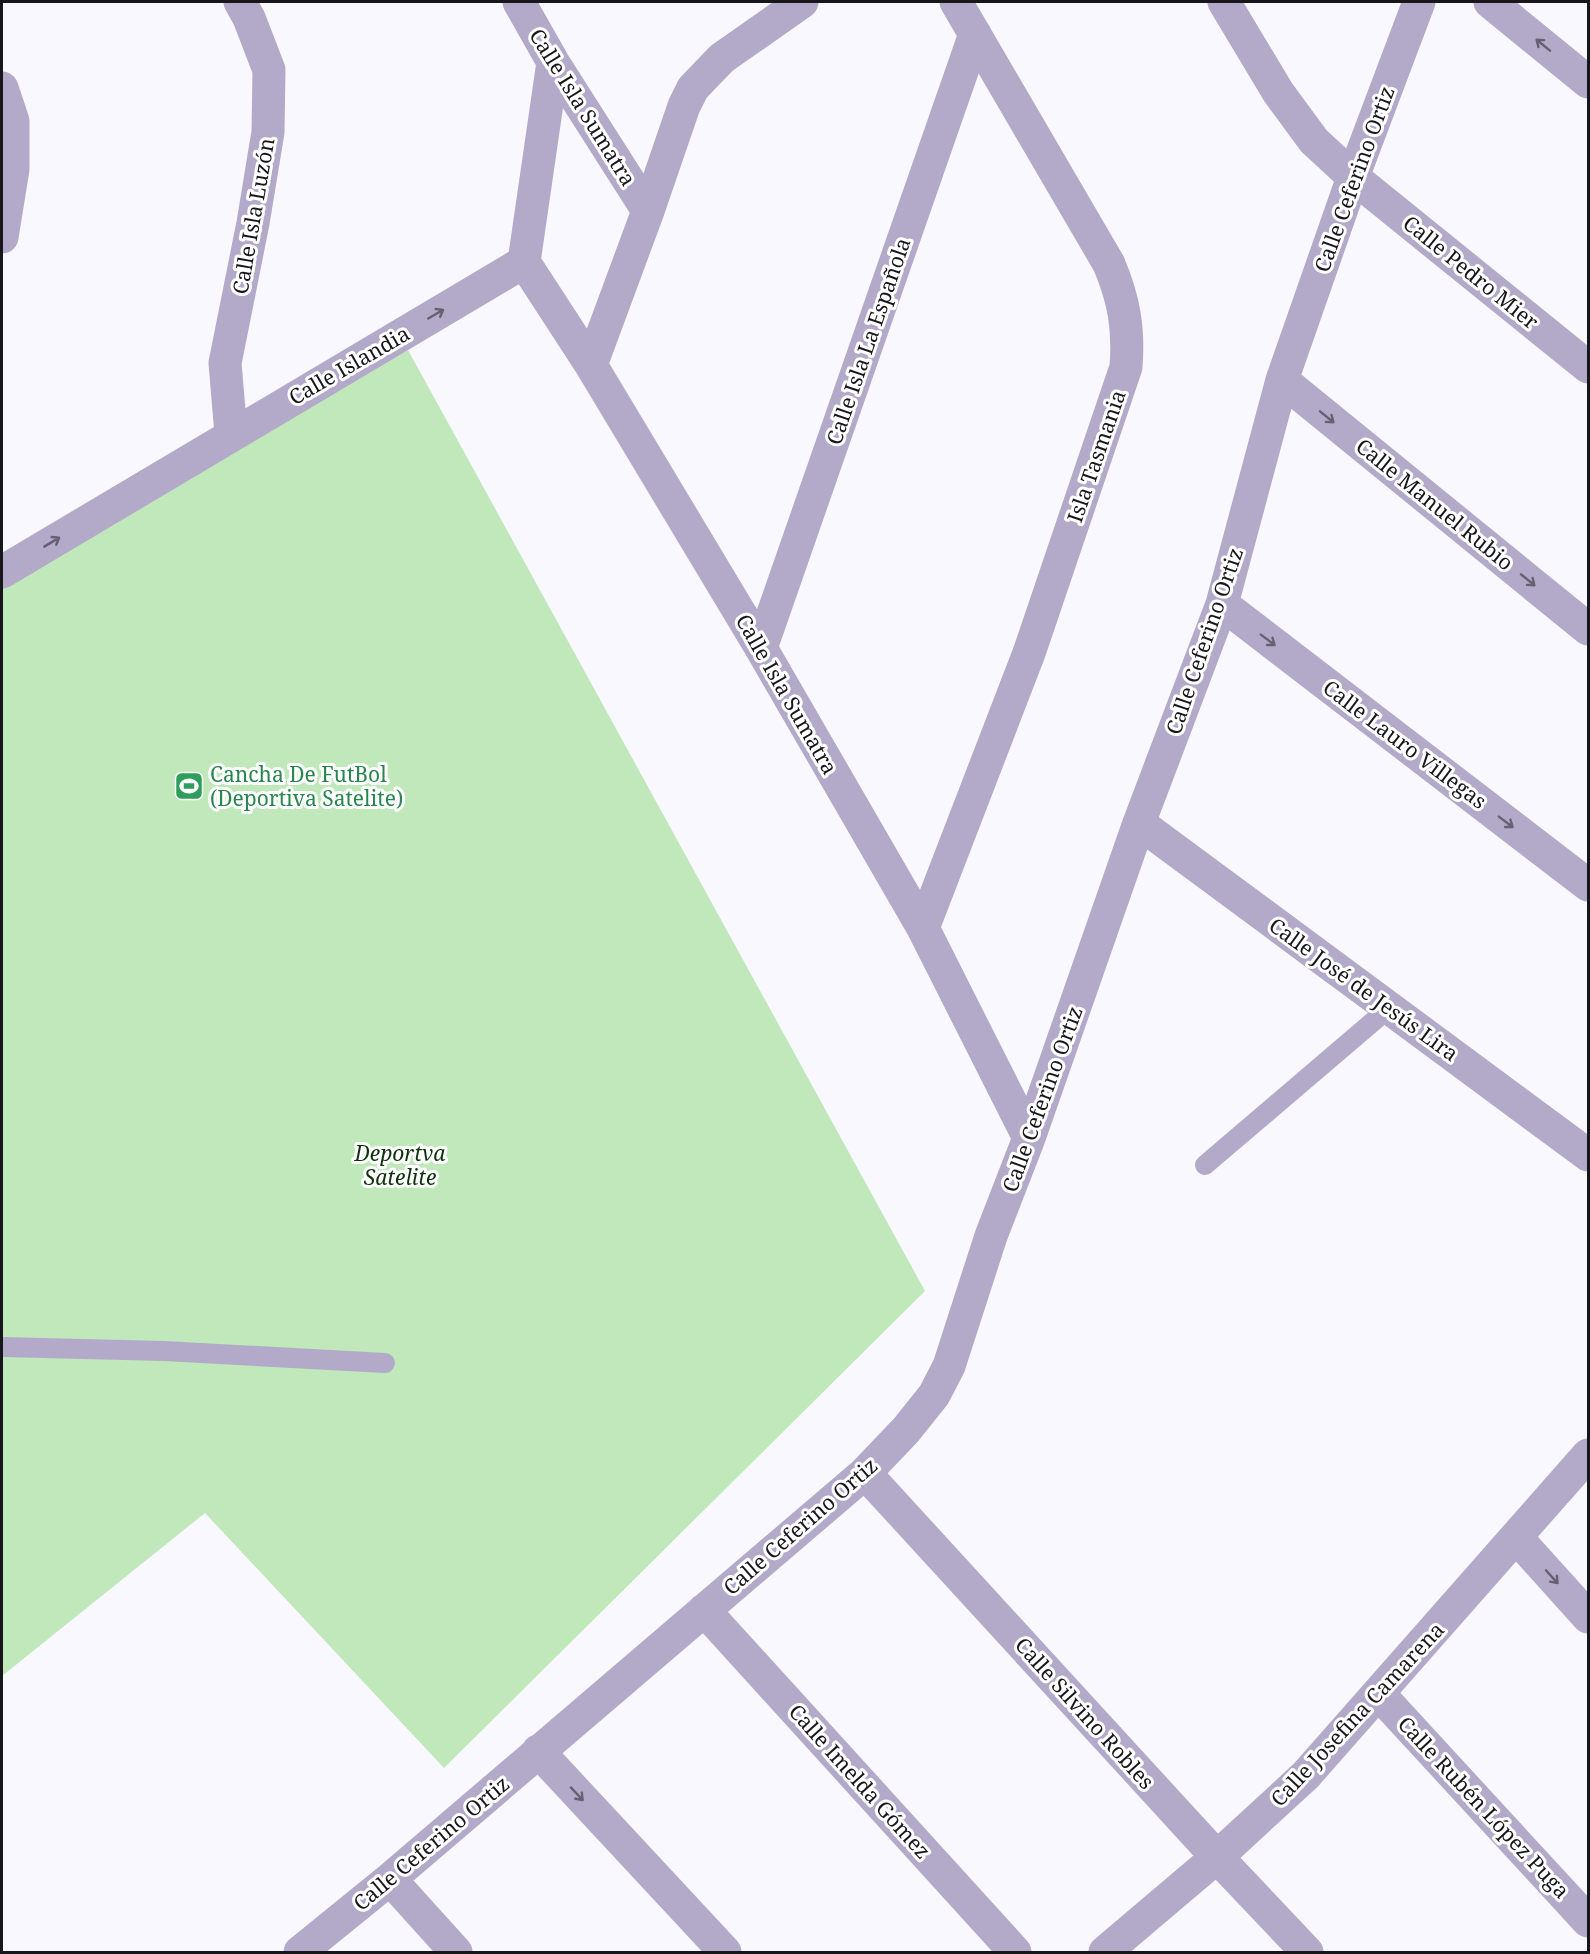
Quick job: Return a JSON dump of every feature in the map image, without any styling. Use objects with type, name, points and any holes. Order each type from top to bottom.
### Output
[{"type":"street","name":"Calle Isla Luzón","points":[[231,434],[225,363],[253,223],[268,132],[269,70],[249,18],[240,2]]},
{"type":"street","name":"Calle Isla Sumatra","points":[[519,2],[553,62],[648,211]]},
{"type":"street","name":"Isla Tasmania","points":[[923,928],[1029,653],[1126,367],[1128,343],[1121,293],[1109,264],[956,2]]},
{"type":"street","name":"Calle Pedro Mier","points":[[1224,2],[1278,92],[1314,141],[1353,177],[1588,367]]},
{"type":"street","name":"Calle Ceferino Ortiz","points":[[300,1953],[390,1879],[865,1473],[906,1430],[934,1395],[949,1366],[992,1236],[1029,1138],[1139,823],[1222,604],[1282,381],[1353,177],[1419,2]]},
{"type":"street","points":[[1490,2],[1588,82]]},
{"type":"street","points":[[591,365],[684,106],[693,88],[722,58],[796,3]]},
{"type":"street","name":"Calle Isla La Española","points":[[761,648],[975,34]]},
{"type":"street","points":[[524,262],[553,62]]},
{"type":"street","points":[[2,88],[13,121],[13,169],[2,237]]},
{"type":"street","name":"Calle Islandia","points":[[2,572],[524,262]]},
{"type":"street","name":"Calle Isla Sumatra","points":[[524,262],[591,365],[761,648],[923,928],[1029,1138]]},
{"type":"street","name":"Calle Manuel Rubio","points":[[1282,381],[1588,628]]},
{"type":"street","name":"Calle Lauro Villegas","points":[[1222,604],[1588,885]]},
{"type":"street","name":"Calle José de Jesús Lira","points":[[1139,823],[1588,1155]]},
{"type":"street","name":"Calle Josefina Camarena","points":[[1106,1953],[1306,1775],[1588,1455]]},
{"type":"street","name":"Calle Silvino Robles","points":[[865,1473],[1216,1857],[1307,1953]]},
{"type":"street","points":[[1516,1537],[1588,1617]]},
{"type":"street","name":"Calle Imelda Gómez","points":[[704,1610],[1015,1953]]},
{"type":"street","name":"Calle Rubén López Puga","points":[[1379,1694],[1588,1921]]},
{"type":"street","points":[[537,1752],[725,1953]]},
{"type":"street","points":[[390,1879],[456,1953]]},
{"type":"lane","points":[[1205,1165],[1389,1008]]},
{"type":"lane","points":[[2,1347],[385,1363]]},
{"type":"green space","name":"Deportva Satelite","points":[[408,350],[925,1291],[444,1768],[205,1513],[2,1676],[2,585]]},
{"type":"place","name":"Cancha De FutBol (Deportiva Satelite)","points":[[189,786]]}]
